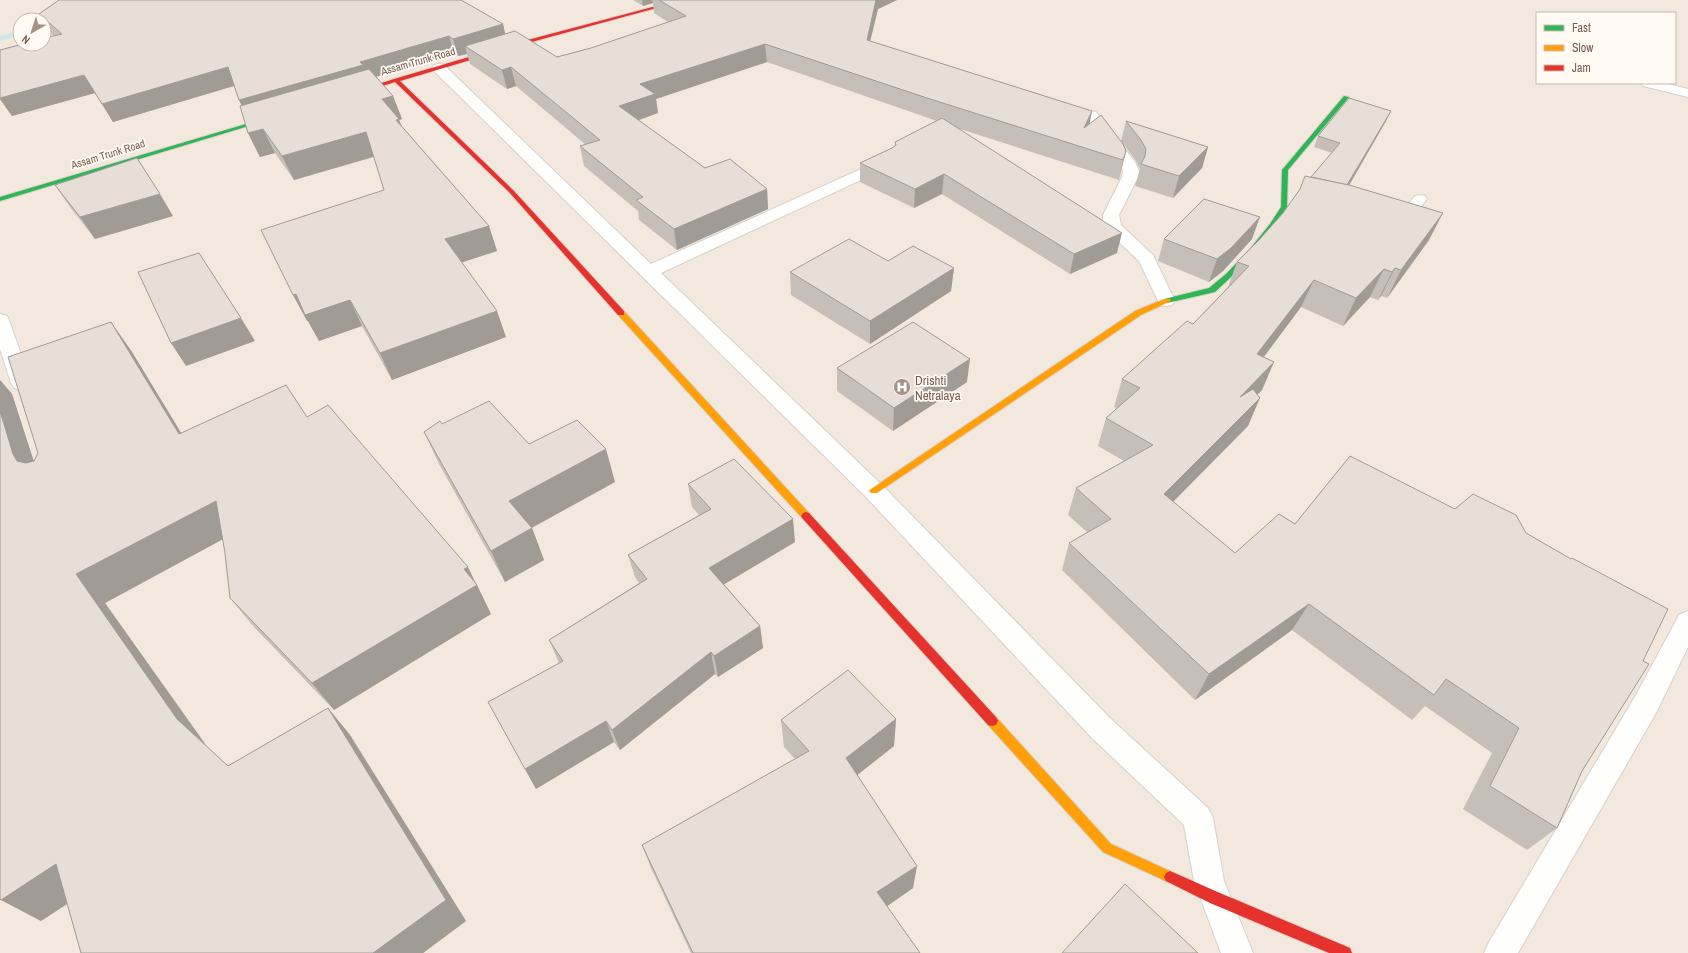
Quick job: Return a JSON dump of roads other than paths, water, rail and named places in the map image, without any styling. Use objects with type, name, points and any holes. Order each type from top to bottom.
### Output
[{"type":"street","name":"Assam Trunk Road","points":[[343,96],[522,43],[684,0]]},
{"type":"street","points":[[510,36],[522,43]]},
{"type":"street","points":[[439,68],[874,491],[1102,730],[1198,818],[1209,881],[1238,953]]},
{"type":"street","points":[[396,80],[511,191],[1107,848],[1215,898],[1345,953]]},
{"type":"street","points":[[1652,84],[1688,92]]},
{"type":"street","points":[[874,491],[1138,313],[1158,303],[1214,289],[1223,283],[1267,232],[1283,208],[1285,195],[1282,187],[1282,178],[1285,170],[1346,97]]},
{"type":"street","name":"Assam Trunk Road","points":[[0,199],[282,115]]},
{"type":"street","points":[[1092,115],[1127,162],[1131,171],[1130,178],[1111,215],[1111,222],[1113,227],[1147,259],[1166,301]]},
{"type":"street","points":[[649,272],[886,163]]},
{"type":"street","points":[[0,320],[26,402]]},
{"type":"street","points":[[1500,953],[1646,704],[1688,622]]},
{"type":"lane","points":[[1285,195],[1299,197]]},
{"type":"lane","points":[[1380,215],[1402,218],[1409,214],[1420,199]]},
{"type":"waterway","points":[[0,39],[12,35]]},
{"type":"place","name":"Drishti Netralaya","points":[[902,387]]}]
